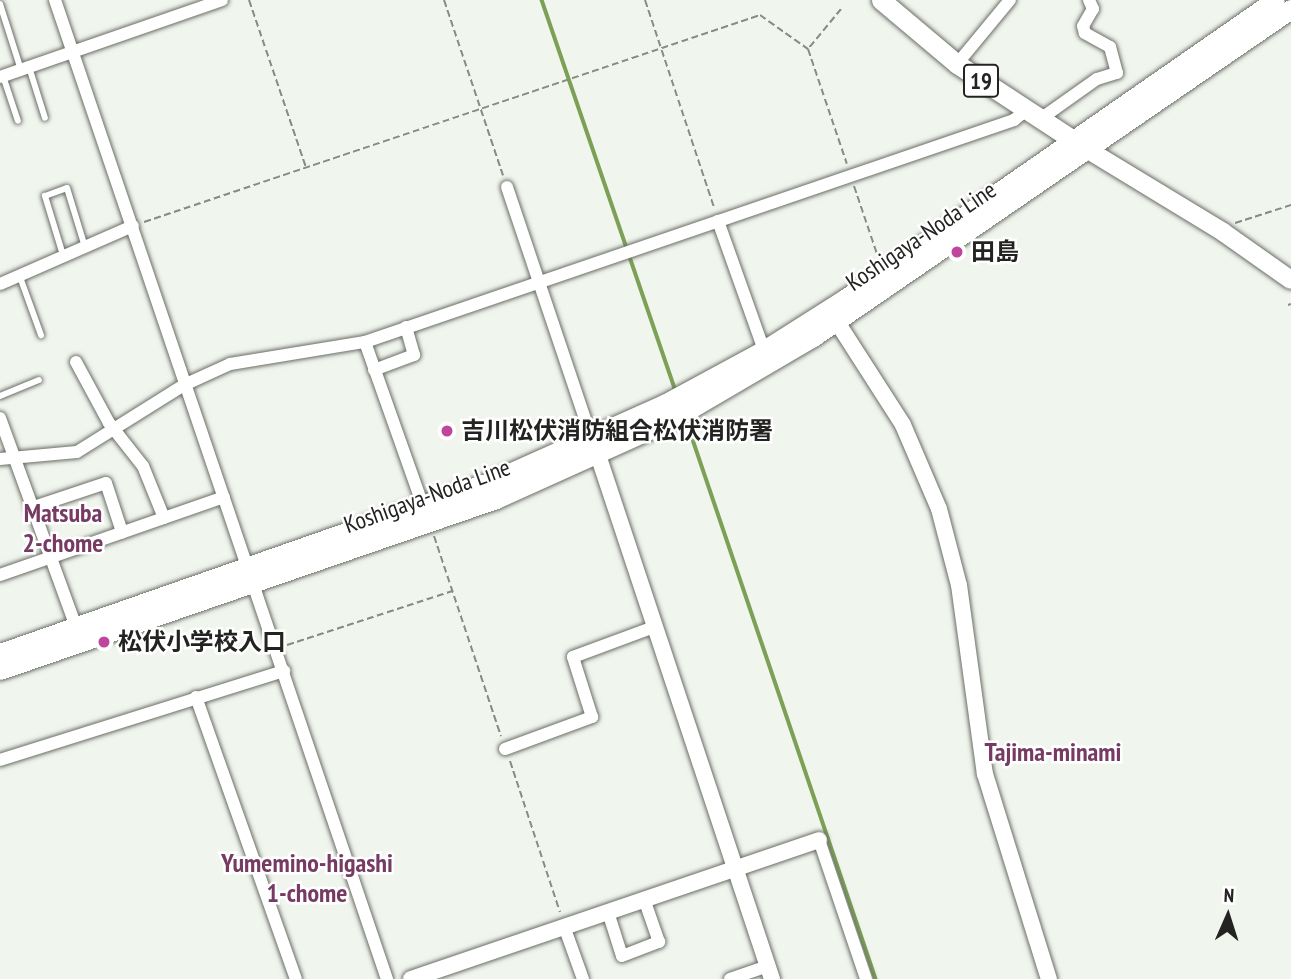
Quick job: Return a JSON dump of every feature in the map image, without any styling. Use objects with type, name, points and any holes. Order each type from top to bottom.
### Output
[{"type":"main road","name":"19","points":[[881,0],[957,64],[1082,146]]},
{"type":"main road","name":"Koshigaya-Noda Line","points":[[0,670],[251,575],[426,514],[595,447],[737,384],[837,322],[1082,146],[1275,0]]},
{"type":"main road","name":"Koshigaya-Noda Line","points":[[595,447],[764,350],[1291,9]]},
{"type":"main road","points":[[1082,146],[1223,232],[1291,280]]},
{"type":"main road","name":"Koshigaya-Noda Line","points":[[0,653],[76,627],[251,575]]},
{"type":"street","points":[[55,0],[133,226],[184,386],[277,648],[387,979]]},
{"type":"street","points":[[2,77],[222,0]]},
{"type":"street","points":[[957,64],[1010,0]]},
{"type":"street","points":[[6,458],[77,452],[184,386],[230,364],[365,342],[1032,115],[1097,79],[1117,73],[1110,47],[1085,33],[1083,26],[1093,9],[1089,0]]},
{"type":"street","points":[[507,187],[770,972],[730,979]]},
{"type":"street","points":[[718,221],[764,350]]},
{"type":"street","points":[[0,284],[133,226]]},
{"type":"street","points":[[837,322],[903,425],[939,509],[959,585],[985,774],[1049,979]]},
{"type":"street","points":[[374,370],[414,355],[406,327]]},
{"type":"street","points":[[365,342],[426,514]]},
{"type":"street","points":[[76,362],[115,430],[143,466],[164,518]]},
{"type":"street","points":[[0,418],[6,458],[31,508],[76,627]]},
{"type":"street","points":[[31,508],[106,484],[122,533]]},
{"type":"street","points":[[0,575],[224,497]]},
{"type":"street","points":[[505,749],[592,717],[573,657],[653,627]]},
{"type":"street","points":[[0,760],[284,671]]},
{"type":"street","points":[[196,697],[296,979]]},
{"type":"street","points":[[411,979],[819,840],[866,979]]},
{"type":"street","points":[[608,912],[622,956],[659,942],[644,899]]},
{"type":"street","points":[[564,926],[583,979]]},
{"type":"lane","points":[[0,4],[45,118]]},
{"type":"lane","points":[[2,77],[18,121]]},
{"type":"lane","points":[[64,257],[45,197],[66,188],[85,247]]},
{"type":"lane","points":[[20,277],[41,335]]},
{"type":"lane","points":[[0,396],[39,380]]},
{"type":"path","points":[[249,0],[306,167]]},
{"type":"path","points":[[444,0],[507,187]]},
{"type":"path","points":[[645,0],[718,221]]},
{"type":"path","points":[[808,49],[841,9]]},
{"type":"path","points":[[133,226],[660,46],[760,15],[808,49],[883,271]]},
{"type":"path","points":[[1223,232],[1291,205]]},
{"type":"path","points":[[277,648],[453,591],[426,514]]},
{"type":"waterway","points":[[542,0],[675,389]]},
{"type":"waterway","points":[[686,419],[876,979]]},
{"type":"place","name":"田島","points":[[957,252]]},
{"type":"place","name":"吉川松伏消防組合松伏消防署","points":[[447,431]]},
{"type":"place","name":"松伏小学校入口","points":[[104,642]]},
{"type":"district","name":"Matsuba 2-chome","points":[[63,528]]},
{"type":"district","name":"Tajima-minami","points":[[1053,752]]},
{"type":"district","name":"Yumemino-higashi 1-chome","points":[[307,878]]}]
